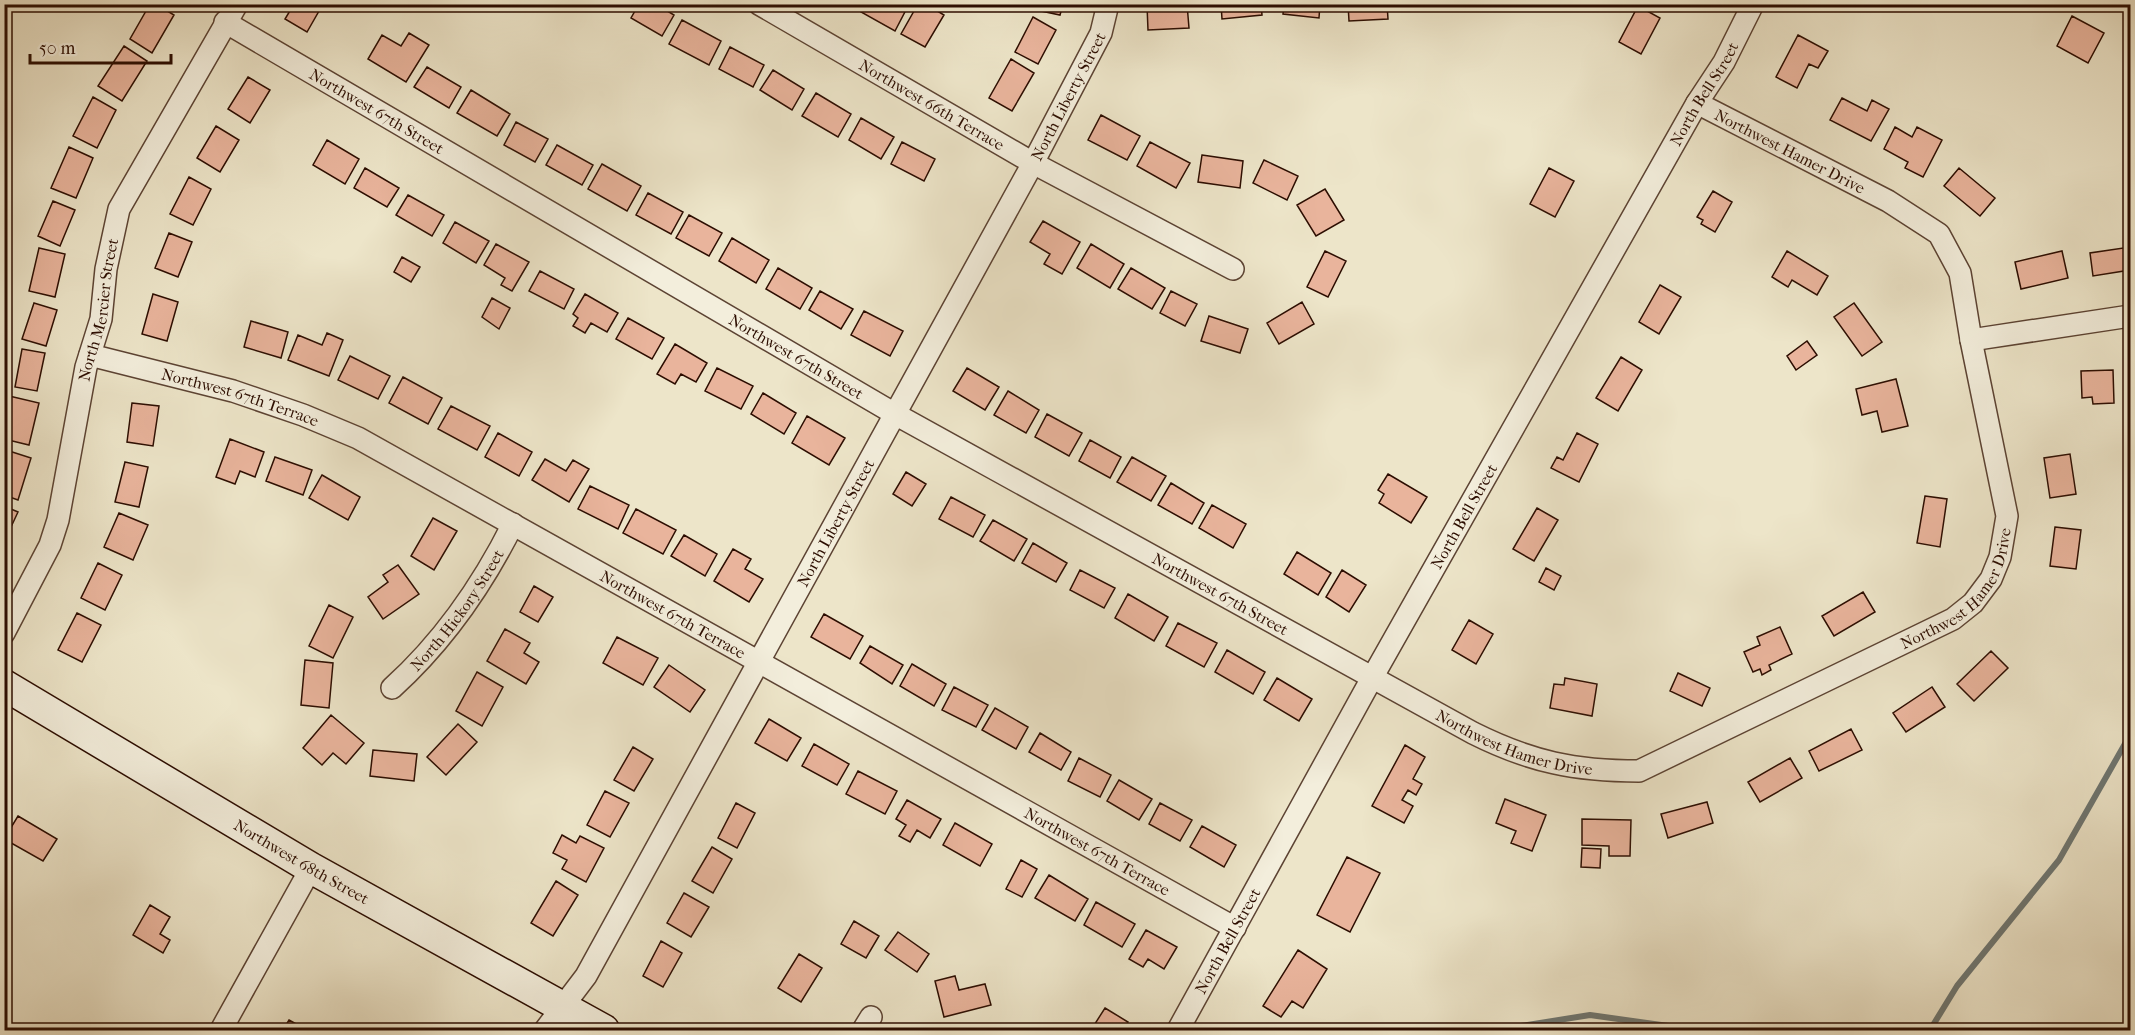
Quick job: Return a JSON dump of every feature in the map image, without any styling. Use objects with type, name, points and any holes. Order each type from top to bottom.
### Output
[{"type":"main road","name":"Northwest 68th Street","points":[[4,685],[311,868],[553,1019],[604,1030]]},
{"type":"street","name":"Northwest 66th Terrace","points":[[759,4],[1033,163],[1233,269]]},
{"type":"street","name":"North Liberty Street","points":[[553,1019],[586,976],[1033,163],[1101,33],[1108,4]]},
{"type":"street","name":"North Bell Street","points":[[1178,1030],[1372,678],[1697,103],[1724,62],[1753,4]]},
{"type":"street","name":"North Mercier Street","points":[[4,633],[50,546],[58,520],[86,367],[101,319],[106,269],[119,209],[231,13]]},
{"type":"street","name":"Northwest 67th Street","points":[[231,13],[895,414],[1372,678]]},
{"type":"street","name":"Northwest Hamer Drive","points":[[1372,678],[1473,733],[1531,758],[1577,769],[1639,771],[1953,619],[1974,603],[1991,579],[2000,556],[2007,516],[1971,340],[1960,273],[1940,234],[1888,201],[1697,103]]},
{"type":"street","points":[[1971,340],[2130,316]]},
{"type":"street","name":"Northwest 67th Terrace","points":[[90,355],[232,391],[303,415],[358,438],[1235,928]]},
{"type":"street","name":"North Hickory Street","points":[[392,688],[439,640],[470,600],[497,558],[513,524]]},
{"type":"street","points":[[221,1030],[311,868]]},
{"type":"building","points":[[150,4],[156,4],[174,15],[152,53],[130,39]]},
{"type":"building","points":[[294,4],[323,4],[307,32],[285,19]]},
{"type":"building","points":[[639,4],[656,4],[674,15],[662,36],[631,18]]},
{"type":"building","points":[[865,4],[904,4],[908,6],[895,31],[861,12]]},
{"type":"building","points":[[918,4],[926,4],[944,15],[925,47],[901,34]]},
{"type":"building","points":[[1038,4],[1063,4],[1060,15],[1036,10]]},
{"type":"building","points":[[1187,4],[1189,28],[1148,30],[1147,5]]},
{"type":"building","points":[[1221,4],[1261,4],[1262,15],[1222,19]]},
{"type":"building","points":[[1284,4],[1320,4],[1319,18],[1283,14]]},
{"type":"building","points":[[1348,4],[1387,4],[1388,19],[1349,21]]},
{"type":"building","points":[[1638,6],[1660,18],[1641,54],[1619,42]]},
{"type":"building","points":[[2072,16],[2104,33],[2088,63],[2057,46]]},
{"type":"building","points":[[1033,17],[1056,30],[1038,64],[1015,52]]},
{"type":"building","points":[[682,20],[721,41],[709,65],[669,44]]},
{"type":"building","points":[[409,33],[429,45],[406,82],[368,59],[382,35],[401,46]]},
{"type":"building","points":[[1798,35],[1828,51],[1818,68],[1809,64],[1797,88],[1776,77]]},
{"type":"building","points":[[124,46],[147,61],[122,101],[98,86]]},
{"type":"building","points":[[730,47],[764,65],[753,87],[719,69]]},
{"type":"building","points":[[1011,59],[1034,73],[1012,111],[989,98]]},
{"type":"building","points":[[427,67],[461,87],[449,108],[414,87]]},
{"type":"building","points":[[773,70],[804,89],[792,110],[760,90]]},
{"type":"building","points":[[248,77],[270,90],[250,123],[228,109]]},
{"type":"building","points":[[471,90],[510,114],[497,136],[457,113]]},
{"type":"building","points":[[816,93],[851,114],[838,137],[802,116]]},
{"type":"building","points":[[93,97],[116,110],[97,148],[73,136]]},
{"type":"building","points":[[1842,98],[1867,111],[1872,100],[1889,109],[1871,141],[1830,120]]},
{"type":"building","points":[[1101,115],[1140,136],[1127,160],[1088,140]]},
{"type":"building","points":[[861,118],[894,137],[881,159],[849,140]]},
{"type":"building","points":[[516,122],[548,139],[535,162],[504,145]]},
{"type":"building","points":[[216,126],[239,140],[220,172],[197,158]]},
{"type":"building","points":[[1895,127],[1912,137],[1917,127],[1942,140],[1923,177],[1905,168],[1908,162],[1884,149]]},
{"type":"building","points":[[327,140],[359,159],[345,184],[313,165]]},
{"type":"building","points":[[902,142],[935,159],[924,181],[891,164]]},
{"type":"building","points":[[1150,142],[1190,163],[1176,188],[1137,166]]},
{"type":"building","points":[[557,145],[593,165],[582,185],[546,165]]},
{"type":"building","points":[[69,147],[93,158],[76,198],[51,188]]},
{"type":"building","points":[[1202,155],[1243,161],[1240,188],[1198,182]]},
{"type":"building","points":[[1264,160],[1298,176],[1287,200],[1253,183]]},
{"type":"building","points":[[602,164],[641,186],[627,211],[588,189]]},
{"type":"building","points":[[365,168],[399,188],[387,207],[354,188]]},
{"type":"building","points":[[1549,168],[1574,181],[1555,217],[1530,204]]},
{"type":"building","points":[[1959,168],[1995,198],[1980,216],[1944,186]]},
{"type":"building","points":[[189,177],[211,189],[193,225],[170,214]]},
{"type":"building","points":[[1325,189],[1344,220],[1316,236],[1297,205]]},
{"type":"building","points":[[1713,191],[1732,202],[1715,232],[1701,224],[1703,220],[1697,217]]},
{"type":"building","points":[[648,193],[683,212],[671,234],[636,215]]},
{"type":"building","points":[[408,195],[444,215],[432,236],[396,215]]},
{"type":"building","points":[[53,201],[75,210],[60,246],[38,236]]},
{"type":"building","points":[[689,215],[722,233],[709,256],[676,238]]},
{"type":"building","points":[[1043,221],[1080,242],[1062,274],[1044,264],[1050,254],[1030,242]]},
{"type":"building","points":[[455,222],[489,241],[476,263],[443,243]]},
{"type":"building","points":[[169,233],[192,242],[178,277],[155,268]]},
{"type":"building","points":[[732,238],[769,260],[756,283],[719,261]]},
{"type":"building","points":[[496,244],[529,262],[512,291],[501,285],[505,278],[484,265]]},
{"type":"building","points":[[1091,244],[1124,264],[1110,288],[1077,268]]},
{"type":"building","points":[[2130,247],[2130,270],[2093,276],[2090,253]]},
{"type":"building","points":[[39,248],[65,254],[55,297],[29,291]]},
{"type":"building","points":[[1325,251],[1346,261],[1328,297],[1307,287]]},
{"type":"building","points":[[1787,251],[1828,276],[1817,295],[1792,280],[1788,287],[1772,277]]},
{"type":"building","points":[[2062,251],[2068,278],[2021,289],[2015,262]]},
{"type":"building","points":[[402,257],[420,267],[411,282],[394,272]]},
{"type":"building","points":[[778,268],[812,288],[800,309],[766,289]]},
{"type":"building","points":[[1131,268],[1165,288],[1152,309],[1118,289]]},
{"type":"building","points":[[540,271],[574,289],[564,309],[529,291]]},
{"type":"building","points":[[1660,285],[1681,297],[1659,334],[1639,322]]},
{"type":"building","points":[[820,291],[853,309],[841,329],[809,310]]},
{"type":"building","points":[[1171,291],[1197,304],[1185,326],[1160,313]]},
{"type":"building","points":[[153,294],[178,302],[167,341],[142,334]]},
{"type":"building","points":[[585,294],[618,313],[607,332],[591,323],[585,333],[573,326],[578,318],[573,314]]},
{"type":"building","points":[[492,298],[510,308],[499,329],[482,317]]},
{"type":"building","points":[[1302,302],[1314,324],[1279,344],[1267,323]]},
{"type":"building","points":[[34,303],[57,310],[46,346],[22,339]]},
{"type":"building","points":[[1854,303],[1882,342],[1862,356],[1834,317]]},
{"type":"building","points":[[864,311],[903,331],[890,356],[851,335]]},
{"type":"building","points":[[1209,316],[1248,329],[1240,353],[1201,341]]},
{"type":"building","points":[[628,318],[664,338],[652,359],[616,339]]},
{"type":"building","points":[[251,321],[288,332],[281,358],[244,347]]},
{"type":"building","points":[[327,333],[343,340],[329,376],[288,360],[298,335],[322,345]]},
{"type":"building","points":[[1807,341],[1817,355],[1796,370],[1787,356]]},
{"type":"building","points":[[675,344],[707,363],[696,382],[681,374],[675,384],[657,374]]},
{"type":"building","points":[[22,349],[45,353],[37,391],[15,387]]},
{"type":"building","points":[[350,356],[390,376],[378,399],[338,380]]},
{"type":"building","points":[[1621,357],[1642,370],[1618,411],[1596,398]]},
{"type":"building","points":[[717,368],[753,386],[741,409],[705,391]]},
{"type":"building","points":[[967,368],[999,387],[985,410],[953,391]]},
{"type":"building","points":[[2113,370],[2114,403],[2093,404],[2092,397],[2082,398],[2081,371]]},
{"type":"building","points":[[403,377],[442,398],[428,424],[389,403]]},
{"type":"building","points":[[1896,379],[1908,426],[1882,432],[1877,411],[1862,415],[1856,389]]},
{"type":"building","points":[[1008,391],[1039,410],[1026,433],[994,415]]},
{"type":"building","points":[[763,393],[796,413],[784,434],[751,414]]},
{"type":"building","points":[[5,395],[39,403],[29,445],[4,439],[9,418],[4,417]]},
{"type":"building","points":[[132,403],[159,406],[153,446],[127,442]]},
{"type":"building","points":[[451,406],[490,426],[477,450],[438,429]]},
{"type":"building","points":[[1047,414],[1082,433],[1069,456],[1035,437]]},
{"type":"building","points":[[807,416],[845,438],[829,465],[792,443]]},
{"type":"building","points":[[498,433],[532,452],[519,476],[485,457]]},
{"type":"building","points":[[1577,433],[1598,444],[1579,482],[1551,468],[1557,457],[1563,460]]},
{"type":"building","points":[[230,439],[264,452],[255,477],[240,471],[235,484],[216,477]]},
{"type":"building","points":[[1090,440],[1121,457],[1110,478],[1079,461]]},
{"type":"building","points":[[6,450],[31,458],[18,500],[4,495]]},
{"type":"building","points":[[2070,454],[2076,494],[2050,498],[2044,458]]},
{"type":"building","points":[[275,457],[312,470],[303,495],[266,481]]},
{"type":"building","points":[[1132,457],[1166,476],[1151,501],[1117,482]]},
{"type":"building","points":[[545,459],[566,471],[573,460],[589,469],[569,502],[532,480]]},
{"type":"building","points":[[125,462],[148,467],[139,507],[115,502]]},
{"type":"building","points":[[906,472],[926,484],[912,506],[893,494]]},
{"type":"building","points":[[1388,474],[1427,497],[1411,523],[1379,503],[1384,494],[1378,490]]},
{"type":"building","points":[[322,475],[360,497],[348,520],[309,498]]},
{"type":"building","points":[[1171,483],[1204,503],[1192,524],[1158,505]]},
{"type":"building","points":[[590,486],[629,505],[618,529],[578,509]]},
{"type":"building","points":[[1925,496],[1947,499],[1940,547],[1917,543]]},
{"type":"building","points":[[951,497],[985,515],[973,537],[939,519]]},
{"type":"building","points":[[1212,505],[1246,524],[1233,548],[1199,528]]},
{"type":"building","points":[[4,506],[18,512],[4,542]]},
{"type":"building","points":[[1537,508],[1558,520],[1534,561],[1513,549]]},
{"type":"building","points":[[636,509],[676,530],[663,554],[623,533]]},
{"type":"building","points":[[119,513],[148,525],[133,560],[104,547]]},
{"type":"building","points":[[433,518],[457,531],[434,570],[411,556]]},
{"type":"building","points":[[993,520],[1027,539],[1014,561],[980,541]]},
{"type":"building","points":[[2055,527],[2081,530],[2076,569],[2050,566]]},
{"type":"building","points":[[684,535],[717,554],[705,576],[671,556]]},
{"type":"building","points":[[1033,543],[1067,563],[1056,582],[1022,563]]},
{"type":"building","points":[[733,549],[751,559],[745,569],[763,579],[749,602],[714,581]]},
{"type":"building","points":[[1297,552],[1331,573],[1318,595],[1284,574]]},
{"type":"building","points":[[98,563],[122,575],[105,610],[81,598]]},
{"type":"building","points":[[398,565],[419,594],[383,619],[368,597],[388,582],[383,575]]},
{"type":"building","points":[[1546,568],[1561,576],[1554,590],[1539,582]]},
{"type":"building","points":[[1080,570],[1115,588],[1104,608],[1070,590]]},
{"type":"building","points":[[1342,570],[1366,585],[1349,612],[1326,597]]},
{"type":"building","points":[[534,586],[553,597],[538,622],[520,612]]},
{"type":"building","points":[[1863,592],[1875,612],[1834,636],[1822,616]]},
{"type":"building","points":[[1128,594],[1168,617],[1154,641],[1115,618]]},
{"type":"building","points":[[329,605],[353,617],[333,658],[309,646]]},
{"type":"building","points":[[77,613],[101,625],[82,662],[58,650]]},
{"type":"building","points":[[824,614],[863,636],[850,659],[811,637]]},
{"type":"building","points":[[1469,620],[1493,634],[1476,664],[1452,650]]},
{"type":"building","points":[[1178,623],[1217,643],[1204,667],[1166,646]]},
{"type":"building","points":[[1780,627],[1792,654],[1769,665],[1771,670],[1762,675],[1760,669],[1753,672],[1744,652],[1760,645],[1757,637]]},
{"type":"building","points":[[505,629],[530,643],[524,653],[539,662],[526,684],[487,661]]},
{"type":"building","points":[[617,637],[658,658],[643,685],[603,663]]},
{"type":"building","points":[[870,646],[903,665],[892,684],[860,663]]},
{"type":"building","points":[[1227,650],[1265,672],[1253,694],[1215,672]]},
{"type":"building","points":[[1991,651],[2008,668],[1974,701],[1957,684]]},
{"type":"building","points":[[305,660],[333,663],[329,708],[301,705]]},
{"type":"building","points":[[912,664],[946,684],[934,706],[900,686]]},
{"type":"building","points":[[669,665],[705,690],[690,712],[654,687]]},
{"type":"building","points":[[477,672],[503,687],[482,726],[456,711]]},
{"type":"building","points":[[1678,673],[1710,688],[1702,706],[1670,691]]},
{"type":"building","points":[[1277,678],[1312,699],[1299,721],[1264,700]]},
{"type":"building","points":[[1565,678],[1597,684],[1592,716],[1550,708],[1554,684],[1564,685]]},
{"type":"building","points":[[954,687],[988,705],[976,727],[942,710]]},
{"type":"building","points":[[1932,687],[1945,707],[1906,732],[1893,713]]},
{"type":"building","points":[[995,708],[1028,727],[1016,749],[982,730]]},
{"type":"building","points":[[331,715],[364,743],[346,764],[333,753],[322,765],[303,748]]},
{"type":"building","points":[[769,719],[801,738],[787,761],[755,743]]},
{"type":"building","points":[[458,724],[477,742],[446,775],[427,757]]},
{"type":"building","points":[[1851,729],[1862,750],[1819,771],[1809,751]]},
{"type":"building","points":[[1040,733],[1071,752],[1061,770],[1029,752]]},
{"type":"building","points":[[814,744],[849,764],[837,785],[802,766]]},
{"type":"building","points":[[1405,745],[1425,757],[1413,779],[1422,784],[1416,795],[1408,790],[1402,800],[1413,806],[1404,823],[1372,806]]},
{"type":"building","points":[[633,747],[653,759],[634,791],[614,780]]},
{"type":"building","points":[[373,750],[417,754],[414,781],[370,776]]},
{"type":"building","points":[[1079,758],[1111,775],[1100,797],[1068,781]]},
{"type":"building","points":[[1790,758],[1802,778],[1760,802],[1748,782]]},
{"type":"building","points":[[858,771],[897,791],[885,814],[846,794]]},
{"type":"building","points":[[1119,780],[1152,799],[1139,820],[1107,801]]},
{"type":"building","points":[[605,791],[629,803],[610,837],[587,825]]},
{"type":"building","points":[[1505,799],[1546,815],[1532,851],[1511,843],[1516,831],[1496,823]]},
{"type":"building","points":[[907,800],[941,819],[930,838],[917,830],[910,842],[899,836],[906,825],[896,819]]},
{"type":"building","points":[[1707,802],[1713,823],[1668,838],[1661,814]]},
{"type":"building","points":[[736,803],[755,813],[737,848],[718,838]]},
{"type":"building","points":[[1160,803],[1192,820],[1180,841],[1149,824]]},
{"type":"building","points":[[18,816],[57,839],[43,861],[4,839]]},
{"type":"building","points":[[1582,819],[1631,820],[1630,856],[1609,856],[1609,846],[1582,845]]},
{"type":"building","points":[[955,823],[992,844],[980,866],[943,845]]},
{"type":"building","points":[[1202,826],[1236,845],[1224,867],[1190,847]]},
{"type":"building","points":[[562,835],[576,843],[580,836],[604,848],[586,882],[562,869],[567,860],[553,853]]},
{"type":"building","points":[[712,847],[732,859],[713,893],[692,881]]},
{"type":"building","points":[[1582,848],[1601,849],[1600,868],[1581,867]]},
{"type":"building","points":[[1347,857],[1380,873],[1350,932],[1317,915]]},
{"type":"building","points":[[1021,860],[1037,869],[1022,897],[1006,889]]},
{"type":"building","points":[[1049,875],[1088,899],[1075,921],[1035,898]]},
{"type":"building","points":[[556,881],[578,895],[553,936],[531,923]]},
{"type":"building","points":[[684,893],[709,907],[691,937],[667,923]]},
{"type":"building","points":[[1096,902],[1135,924],[1122,947],[1084,925]]},
{"type":"building","points":[[150,905],[170,917],[160,934],[170,940],[163,953],[133,935]]},
{"type":"building","points":[[854,921],[879,936],[866,958],[841,944]]},
{"type":"building","points":[[1146,930],[1177,947],[1164,969],[1148,959],[1143,967],[1129,959]]},
{"type":"building","points":[[898,932],[929,954],[917,972],[885,950]]},
{"type":"building","points":[[661,941],[682,953],[663,987],[643,976]]},
{"type":"building","points":[[1298,950],[1327,969],[1303,1008],[1292,1001],[1281,1017],[1263,1006]]},
{"type":"building","points":[[799,954],[822,968],[801,1002],[778,988]]},
{"type":"building","points":[[955,976],[959,990],[985,984],[991,1005],[944,1017],[935,981]]},
{"type":"building","points":[[1105,1008],[1128,1022],[1123,1030],[1091,1030]]},
{"type":"building","points":[[289,1020],[307,1030],[283,1030]]},
{"type":"waterway","points":[[1930,1030],[1957,986],[2059,860],[2130,735]]},
{"type":"waterway","points":[[1516,1030],[1521,1026],[1590,1015],[1697,1030]]}]
